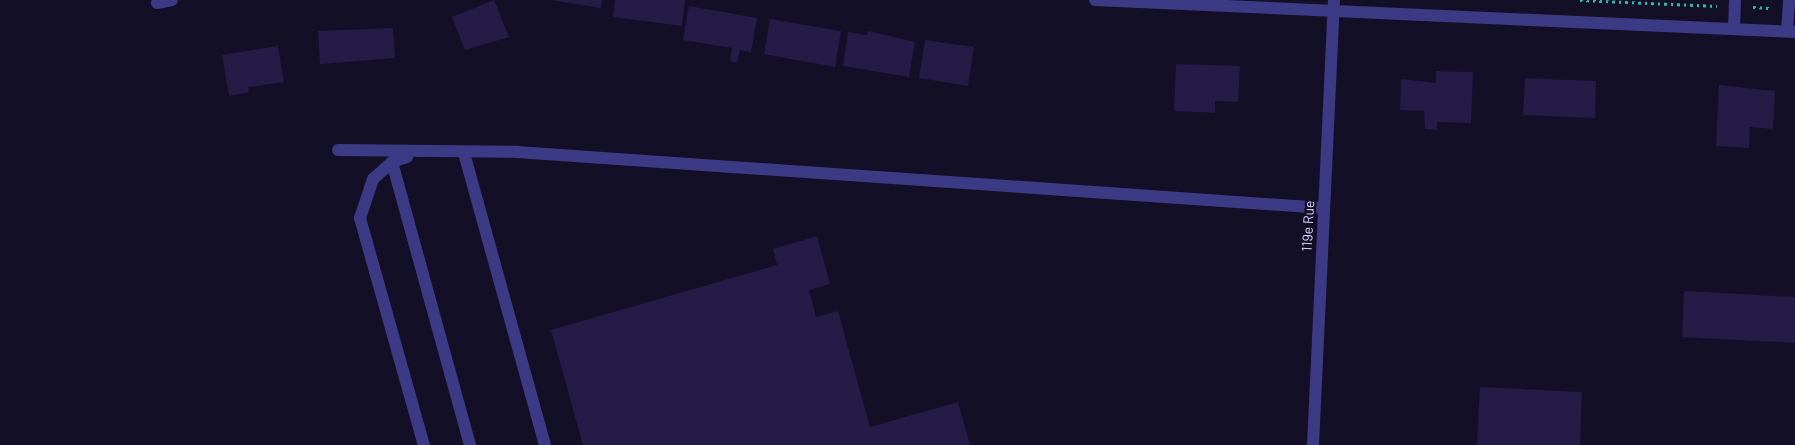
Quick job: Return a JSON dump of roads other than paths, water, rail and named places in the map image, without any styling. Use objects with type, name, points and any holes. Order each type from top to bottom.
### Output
[{"type":"street","points":[[157,3],[172,0]]},
{"type":"street","points":[[1095,0],[1334,4],[1791,32],[1789,4]]},
{"type":"street","points":[[1734,29],[1735,3]]},
{"type":"street","name":"119e Rue","points":[[1313,445],[1334,4]]},
{"type":"street","points":[[338,150],[414,154],[517,152],[852,172],[1324,208]]},
{"type":"street","points":[[464,153],[545,445]]},
{"type":"street","points":[[414,154],[392,162],[374,179],[360,218],[424,445]]},
{"type":"street","points":[[392,162],[470,445]]}]
